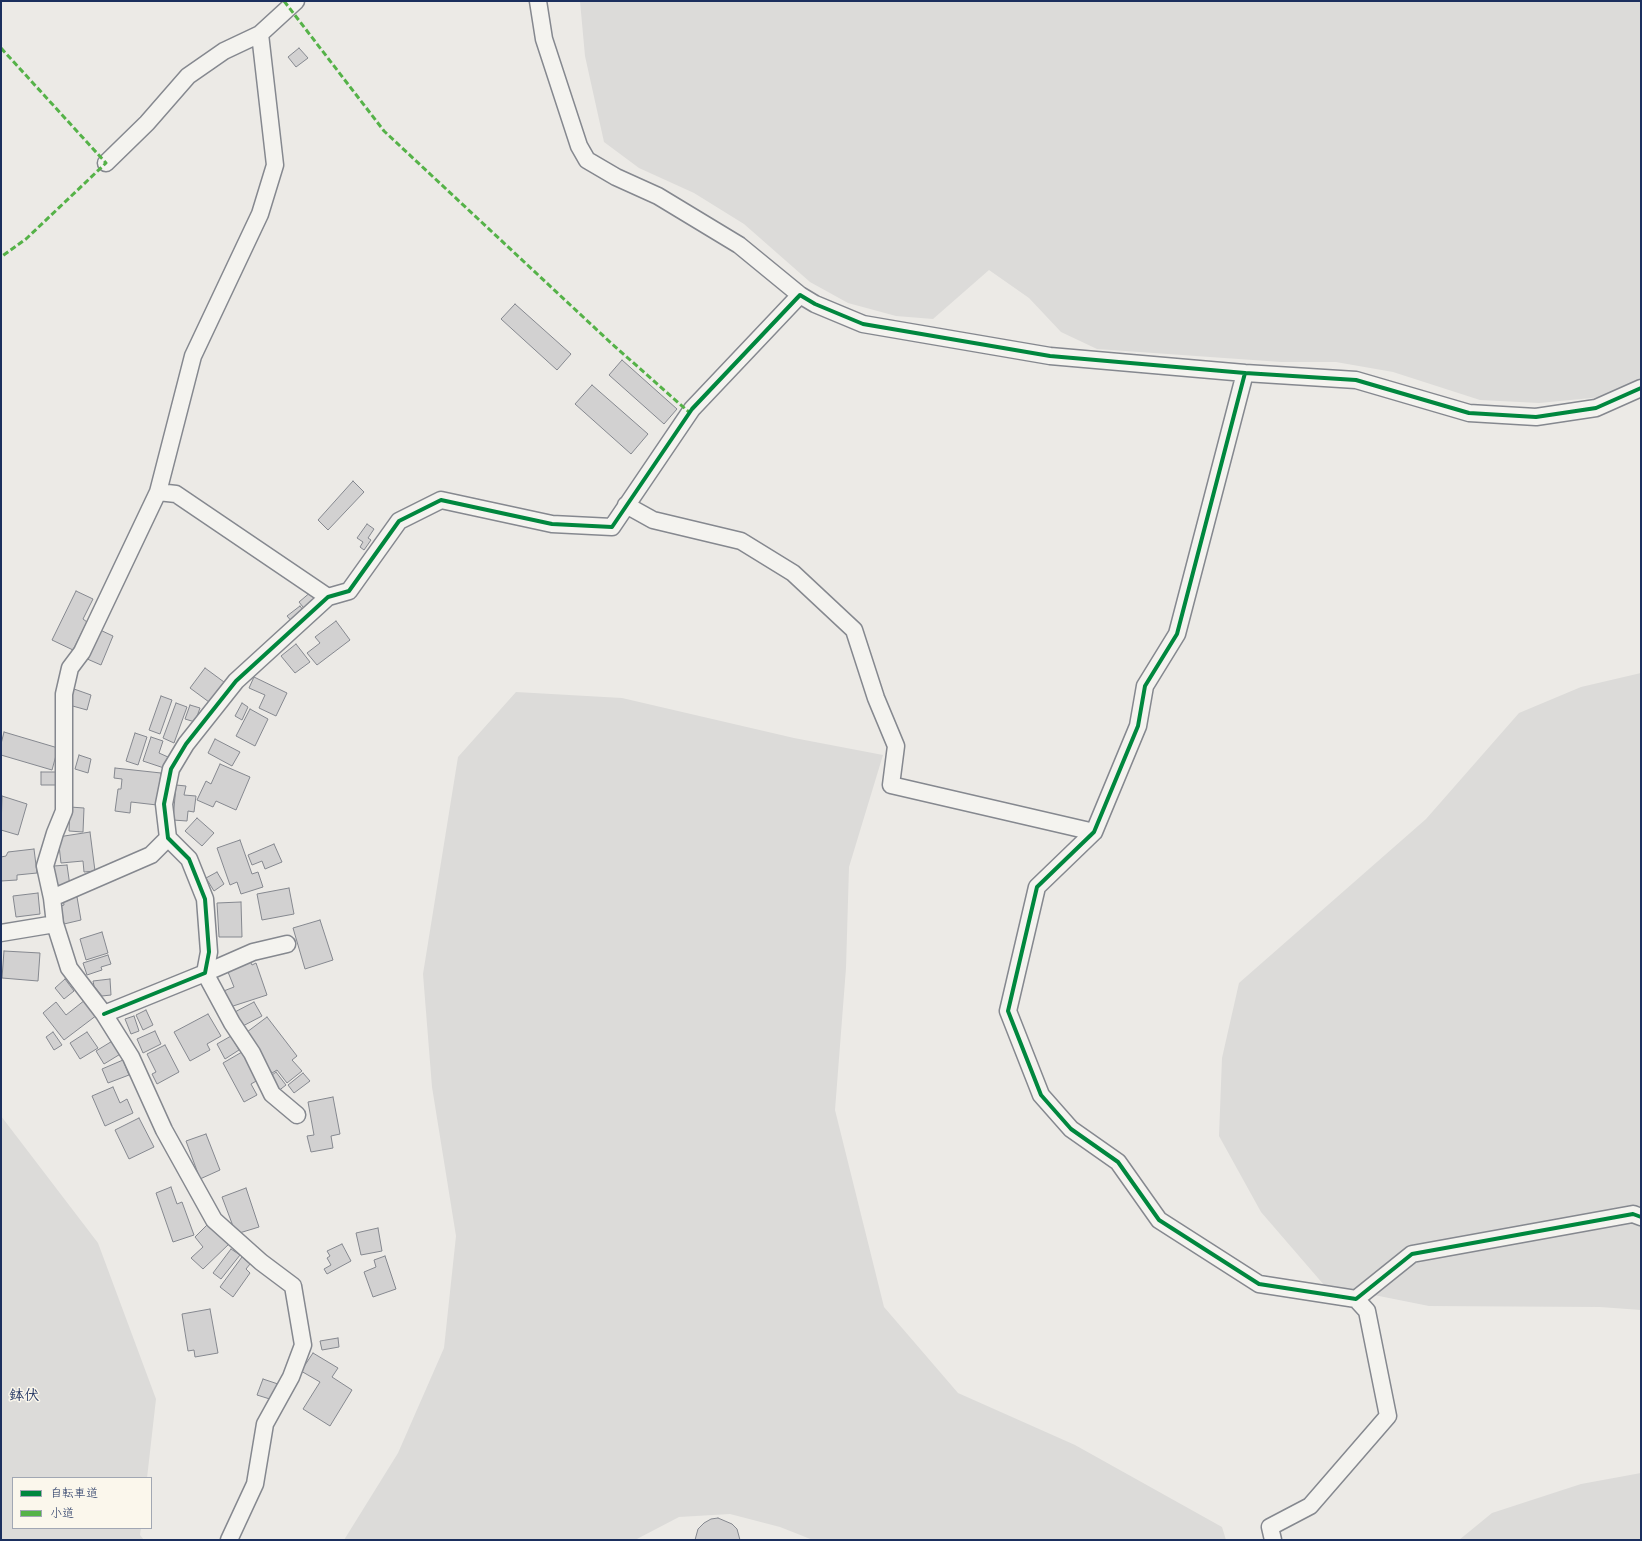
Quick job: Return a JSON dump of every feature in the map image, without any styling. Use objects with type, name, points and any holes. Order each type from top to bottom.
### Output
[{"type":"street","points":[[106,163],[147,123],[188,76],[224,51],[260,34],[296,1]]},
{"type":"street","points":[[538,1],[544,39],[579,146],[587,160],[616,178],[658,196],[739,245],[800,295],[815,304],[863,324],[1050,356],[1245,373],[1356,380],[1469,413],[1536,417],[1596,408],[1641,388]]},
{"type":"street","points":[[229,1540],[255,1484],[265,1424],[291,1377],[303,1345],[294,1286],[261,1262],[214,1220],[164,1130],[131,1057],[104,1014],[69,968],[55,924],[52,898],[45,866],[55,833],[64,811],[64,694],[70,668],[82,652],[158,492],[193,356],[260,214],[275,165],[260,34]]},
{"type":"street","points":[[297,1115],[272,1094],[252,1052],[232,1023],[206,973],[209,952],[205,899],[189,859],[168,838],[164,804],[171,769],[186,744],[236,681],[328,597],[349,591],[400,520],[441,500],[552,524],[612,527],[692,409],[800,295]]},
{"type":"street","points":[[1245,373],[1177,634],[1145,686],[1138,726],[1094,832],[1037,887],[1008,1011],[1041,1095],[1070,1129],[1118,1162],[1159,1220],[1258,1284],[1356,1299],[1367,1311],[1388,1416],[1310,1506],[1270,1527],[1273,1540]]},
{"type":"street","points":[[158,492],[176,494],[328,597]]},
{"type":"street","points":[[626,505],[653,520],[741,541],[793,574],[854,630],[876,698],[896,746],[891,785],[1094,832]]},
{"type":"street","points":[[52,898],[151,855],[168,838]]},
{"type":"street","points":[[1,933],[55,924]]},
{"type":"street","points":[[104,1014],[206,973],[253,952],[287,944]]},
{"type":"street","points":[[1356,1299],[1412,1254],[1633,1214],[1641,1217]]},
{"type":"shaded area","points":[[580,1],[1641,1],[1641,380],[1602,397],[1539,403],[1480,400],[1393,372],[1336,362],[1281,362],[1097,349],[1061,332],[1029,298],[989,270],[933,319],[896,316],[848,303],[810,282],[744,224],[694,193],[639,168],[604,142],[585,56]]},
{"type":"shaded area","points":[[1641,673],[1641,1310],[1600,1307],[1429,1306],[1324,1285],[1261,1212],[1219,1136],[1222,1058],[1239,983],[1426,819],[1519,713],[1581,687]]},
{"type":"shaded area","points":[[516,692],[622,698],[794,738],[883,755],[849,867],[846,968],[835,1110],[884,1307],[958,1393],[1075,1445],[1222,1527],[1226,1540],[813,1540],[780,1527],[730,1514],[679,1517],[635,1540],[344,1540],[398,1453],[444,1348],[456,1236],[432,1087],[423,974],[458,757]]},
{"type":"shaded area","points":[[1,1116],[98,1243],[156,1399],[147,1477],[12,1477],[12,1529],[141,1529],[140,1535],[144,1540],[1,1540]]},
{"type":"shaded area","points":[[1641,1473],[1641,1540],[1459,1540],[1492,1513],[1581,1484]]},
{"type":"building","points":[[299,48],[308,58],[296,67],[288,57]]},
{"type":"building","points":[[515,304],[571,354],[557,370],[501,319]]},
{"type":"building","points":[[622,360],[677,409],[664,424],[609,375]]},
{"type":"building","points":[[592,385],[648,434],[631,454],[575,404]]},
{"type":"building","points":[[353,481],[364,492],[328,530],[318,520]]},
{"type":"building","points":[[367,524],[374,529],[368,538],[371,540],[364,550],[360,547],[363,542],[357,538]]},
{"type":"building","points":[[76,591],[93,599],[83,619],[87,622],[73,650],[52,640]]},
{"type":"building","points":[[312,591],[320,602],[307,612],[299,602]]},
{"type":"building","points":[[300,606],[306,614],[294,624],[287,616]]},
{"type":"building","points":[[336,621],[350,640],[317,665],[307,653],[320,643],[315,637]]},
{"type":"building","points":[[98,629],[113,636],[101,665],[85,658]]},
{"type":"building","points":[[296,644],[310,662],[295,673],[281,656]]},
{"type":"building","points":[[205,668],[224,682],[209,702],[190,688]]},
{"type":"building","points":[[254,677],[287,693],[276,716],[259,708],[265,695],[249,688]]},
{"type":"building","points":[[74,689],[91,695],[87,710],[69,705]]},
{"type":"building","points":[[161,696],[172,700],[160,734],[149,730]]},
{"type":"building","points":[[176,703],[187,707],[174,743],[163,738]]},
{"type":"building","points":[[242,703],[248,707],[242,720],[235,716]]},
{"type":"building","points":[[190,705],[200,708],[195,722],[185,719]]},
{"type":"building","points":[[250,709],[268,719],[255,746],[236,736]]},
{"type":"building","points":[[4,732],[58,748],[52,770],[1,755],[1,744]]},
{"type":"building","points":[[135,733],[147,737],[138,765],[126,761]]},
{"type":"building","points":[[151,737],[163,741],[159,753],[168,757],[164,768],[143,761]]},
{"type":"building","points":[[215,739],[240,752],[232,766],[208,753]]},
{"type":"building","points":[[79,755],[91,759],[88,773],[75,769]]},
{"type":"building","points":[[220,764],[250,777],[236,810],[216,801],[213,807],[197,800],[206,781],[211,784]]},
{"type":"building","points":[[115,768],[161,773],[157,805],[131,802],[130,813],[115,811],[118,789],[121,789],[122,779],[114,778]]},
{"type":"building","points":[[41,772],[58,772],[58,785],[41,785]]},
{"type":"building","points":[[176,785],[186,786],[184,795],[196,796],[194,812],[188,811],[187,821],[173,820]]},
{"type":"building","points":[[2,796],[27,804],[18,835],[1,830]]},
{"type":"building","points":[[70,807],[84,808],[83,832],[69,831]]},
{"type":"building","points":[[197,818],[214,833],[202,846],[185,831]]},
{"type":"building","points":[[90,832],[95,871],[84,872],[83,861],[61,863],[58,837]]},
{"type":"building","points":[[240,840],[252,874],[258,872],[263,887],[241,894],[237,882],[230,885],[217,848]]},
{"type":"building","points":[[274,844],[282,862],[265,869],[262,861],[252,865],[248,855]]},
{"type":"building","points":[[34,849],[37,873],[17,875],[17,880],[1,881],[1,857],[6,856],[8,852]]},
{"type":"building","points":[[67,865],[70,886],[56,887],[54,866]]},
{"type":"building","points":[[217,872],[224,884],[214,891],[206,878]]},
{"type":"building","points":[[289,888],[294,914],[262,920],[257,894]]},
{"type":"building","points":[[38,893],[40,914],[16,917],[13,896]]},
{"type":"building","points":[[77,897],[81,920],[64,924],[61,906],[64,905],[63,899]]},
{"type":"building","points":[[241,902],[242,937],[219,937],[217,903]]},
{"type":"building","points":[[320,920],[333,960],[305,969],[293,928]]},
{"type":"building","points":[[102,932],[108,953],[86,960],[80,939]]},
{"type":"building","points":[[4,951],[40,953],[38,981],[2,978]]},
{"type":"building","points":[[108,955],[111,964],[101,967],[102,970],[87,975],[83,963]]},
{"type":"building","points":[[249,959],[252,965],[256,963],[267,995],[227,1008],[221,992],[234,987],[226,967]]},
{"type":"building","points":[[65,979],[74,991],[64,999],[55,988]]},
{"type":"building","points":[[110,979],[111,995],[102,996],[94,986],[93,981]]},
{"type":"building","points":[[85,1000],[97,1015],[64,1040],[43,1013],[56,1002],[66,1015]]},
{"type":"building","points":[[254,1002],[262,1016],[239,1028],[231,1014]]},
{"type":"building","points":[[146,1010],[153,1025],[143,1030],[136,1015]]},
{"type":"building","points":[[208,1014],[221,1036],[207,1044],[210,1050],[190,1061],[174,1032]]},
{"type":"building","points":[[134,1016],[139,1031],[131,1034],[125,1019]]},
{"type":"building","points":[[267,1017],[297,1056],[292,1060],[302,1071],[287,1083],[277,1070],[272,1073],[243,1035]]},
{"type":"building","points":[[155,1031],[161,1044],[143,1053],[137,1039]]},
{"type":"building","points":[[53,1032],[62,1045],[54,1050],[46,1037]]},
{"type":"building","points":[[87,1032],[98,1048],[80,1059],[70,1043]]},
{"type":"building","points":[[231,1036],[239,1050],[225,1059],[217,1044]]},
{"type":"building","points":[[114,1040],[122,1053],[104,1064],[96,1051]]},
{"type":"building","points":[[165,1045],[179,1072],[157,1084],[152,1074],[156,1072],[147,1054]]},
{"type":"building","points":[[242,1052],[258,1080],[251,1084],[257,1095],[244,1102],[223,1063]]},
{"type":"building","points":[[123,1060],[129,1075],[108,1083],[102,1069]]},
{"type":"building","points":[[276,1072],[286,1085],[277,1092],[267,1079]]},
{"type":"building","points":[[303,1073],[310,1081],[294,1093],[288,1085]]},
{"type":"building","points":[[113,1087],[120,1103],[127,1099],[133,1113],[105,1126],[92,1096]]},
{"type":"building","points":[[333,1097],[340,1134],[331,1136],[333,1148],[311,1152],[307,1136],[314,1135],[308,1102]]},
{"type":"building","points":[[139,1118],[154,1147],[129,1159],[115,1130]]},
{"type":"building","points":[[206,1134],[220,1170],[200,1179],[186,1141]]},
{"type":"building","points":[[171,1187],[177,1204],[182,1202],[194,1235],[173,1242],[156,1193]]},
{"type":"building","points":[[246,1188],[259,1227],[236,1234],[222,1197]]},
{"type":"building","points":[[210,1222],[230,1243],[203,1269],[191,1258],[203,1247],[195,1237]]},
{"type":"building","points":[[378,1228],[382,1251],[361,1255],[356,1233]]},
{"type":"building","points":[[342,1244],[351,1261],[327,1274],[324,1269],[331,1265],[327,1258],[330,1256],[327,1251]]},
{"type":"building","points":[[231,1249],[240,1255],[221,1279],[213,1273]]},
{"type":"building","points":[[385,1256],[396,1289],[373,1297],[364,1272],[376,1267],[374,1260]]},
{"type":"building","points":[[242,1257],[250,1264],[246,1269],[250,1273],[233,1297],[220,1287]]},
{"type":"building","points":[[210,1309],[218,1353],[195,1357],[194,1350],[188,1351],[182,1314]]},
{"type":"building","points":[[338,1338],[339,1347],[322,1350],[320,1341]]},
{"type":"building","points":[[313,1353],[338,1368],[332,1377],[352,1390],[330,1426],[303,1409],[320,1382],[301,1371]]},
{"type":"building","points":[[263,1379],[278,1384],[273,1400],[257,1395]]},
{"type":"building","points":[[718,1518],[732,1524],[737,1529],[740,1540],[695,1540],[698,1529],[704,1523],[711,1519]]},
{"type":"marked path","points":[[284,1],[384,131],[611,343],[690,413]]},
{"type":"marked path","points":[[1,48],[106,163],[26,239],[1,257]]},
{"type":"cycle path","points":[[104,1014],[205,973],[209,952],[205,899],[189,859],[168,838],[164,804],[171,769],[186,744],[236,681],[328,597],[349,591],[399,521],[441,500],[552,524],[612,527],[692,409],[800,295],[815,304],[863,324],[1050,356],[1245,373],[1356,380],[1469,413],[1536,417],[1596,408],[1641,388]]},
{"type":"cycle path","points":[[1245,373],[1177,634],[1145,686],[1138,726],[1094,832],[1037,887],[1008,1011],[1041,1095],[1071,1129],[1118,1162],[1159,1220],[1259,1284],[1356,1299],[1412,1254],[1633,1214],[1641,1217]]},
{"type":"district","name":"鉢伏","points":[[24,1398]]}]
